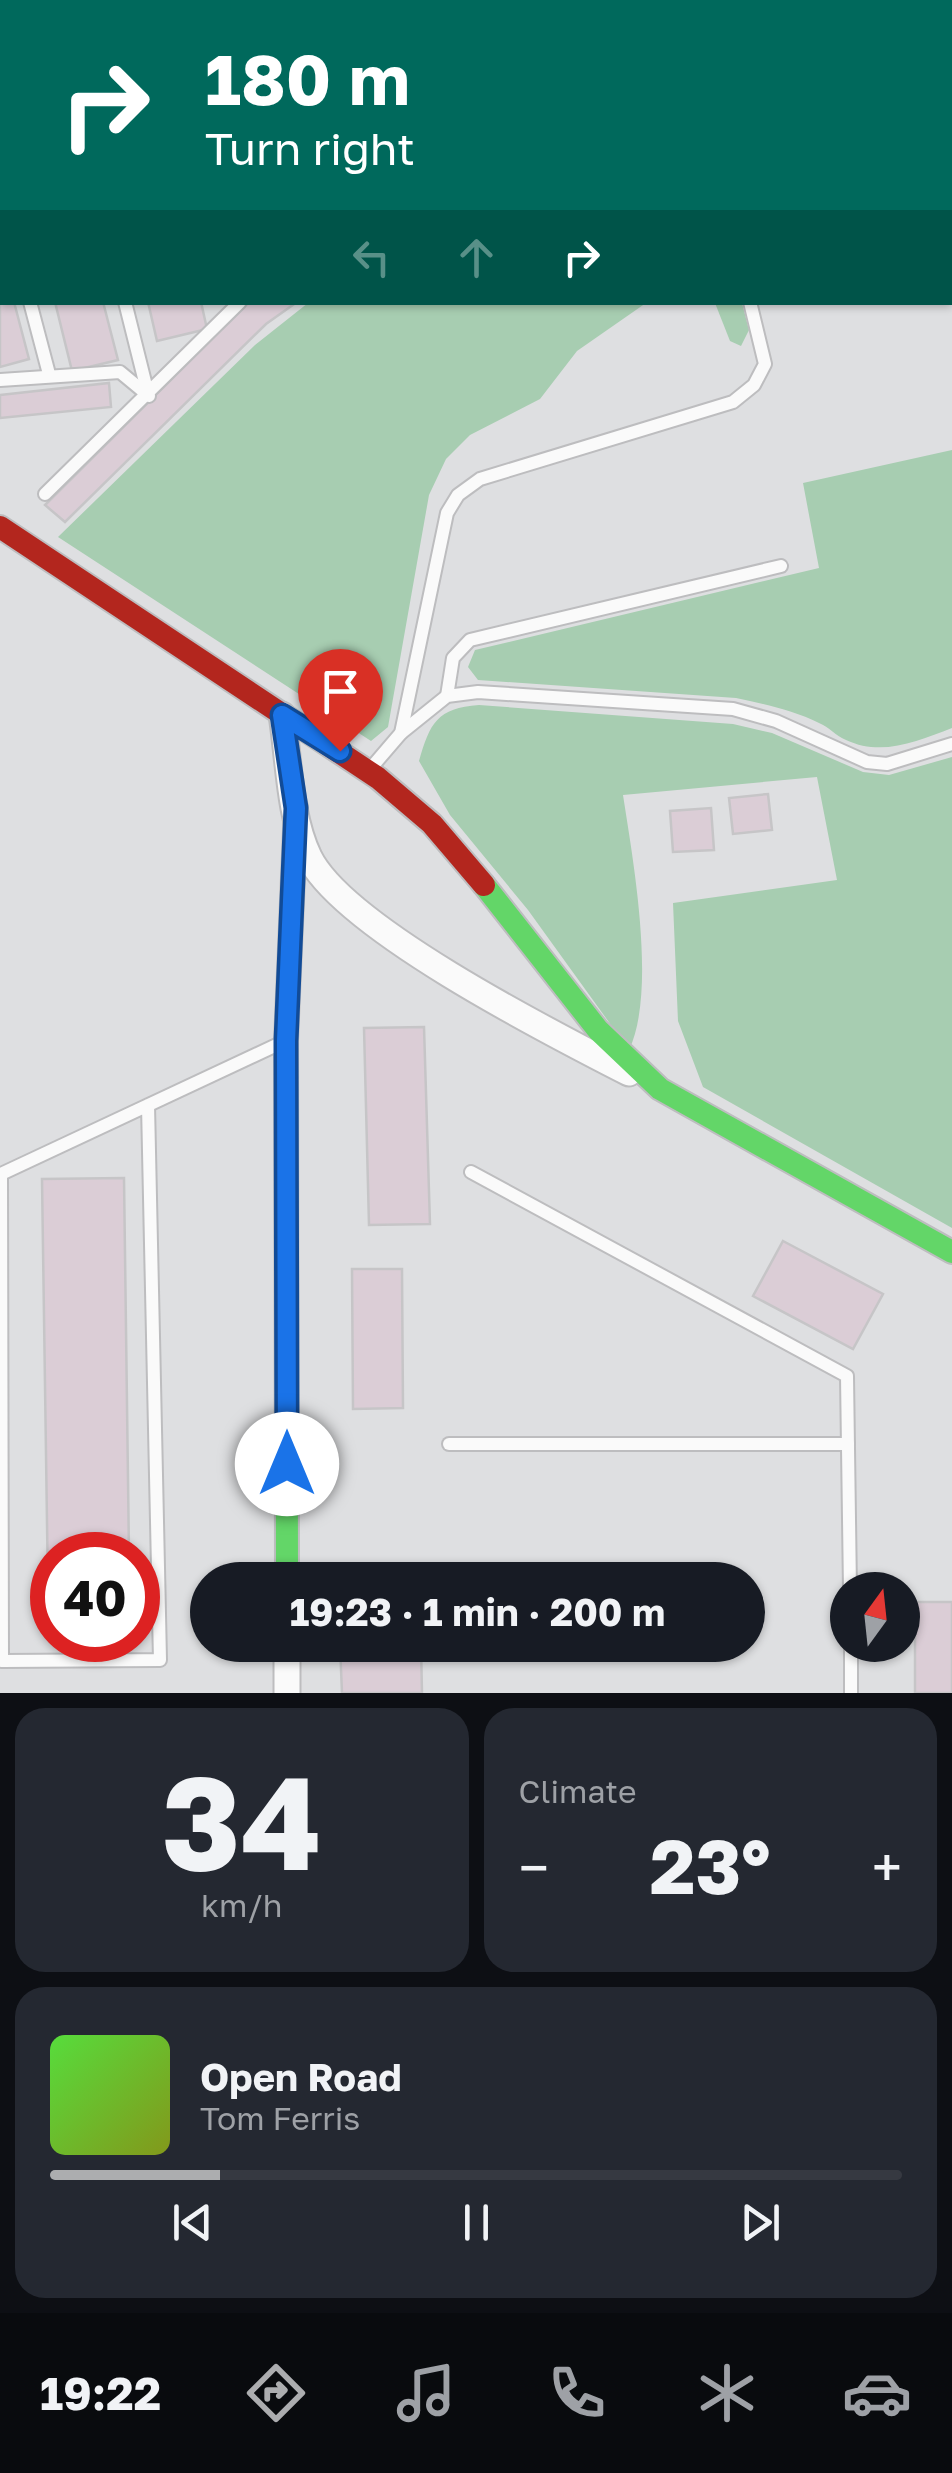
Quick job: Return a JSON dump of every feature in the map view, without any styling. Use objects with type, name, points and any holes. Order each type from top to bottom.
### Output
[{"type":"main road","points":[[0,527],[369,770],[432,823],[512,918],[594,1028],[626,1062],[660,1089],[952,1252]]},
{"type":"main road","points":[[287,1562],[286,1041],[296,808]]},
{"type":"street","points":[[282,715],[306,853],[322,880],[340,898],[438,966],[660,1089]]},
{"type":"street","points":[[287,1662],[287,1693]]},
{"type":"lane","points":[[31,305],[48,374]]},
{"type":"lane","points":[[126,305],[148,396]]},
{"type":"lane","points":[[401,733],[447,513],[458,494],[480,478],[733,402],[754,384],[764,364],[751,305]]},
{"type":"lane","points":[[45,494],[148,396],[226,309]]},
{"type":"lane","points":[[0,380],[120,372],[148,396]]},
{"type":"lane","points":[[447,696],[453,658],[470,640],[781,566]]},
{"type":"lane","points":[[369,770],[401,733],[447,696],[478,692],[733,708],[776,720],[867,762],[887,764],[952,744]]},
{"type":"lane","points":[[148,1105],[160,1660],[2,1661],[2,1174],[148,1105],[286,1041]]},
{"type":"lane","points":[[471,1172],[847,1376],[850,1572]]},
{"type":"lane","points":[[450,1444],[848,1444]]},
{"type":"lane","points":[[851,1662],[851,1693]]},
{"type":"green space","points":[[305,305],[643,305],[577,351],[540,399],[470,435],[446,459],[429,495],[388,727],[371,741],[58,537],[255,345]]},
{"type":"green space","points":[[716,305],[743,305],[749,330],[741,346],[730,341]]},
{"type":"green space","points":[[952,450],[952,728],[900,745],[873,747],[846,740],[799,714],[736,698],[478,680],[468,667],[475,650],[819,568],[803,483]]},
{"type":"green space","points":[[479,705],[733,724],[772,733],[863,772],[889,775],[952,757],[952,1228],[703,1087],[678,1021],[673,903],[837,880],[817,777],[623,795],[637,889],[642,961],[637,1025],[629,1050],[528,910],[450,815],[419,761],[437,720],[453,710]]},
{"type":"building","points":[[0,305],[15,305],[29,359],[0,367]]},
{"type":"building","points":[[56,305],[104,305],[118,360],[72,371]]},
{"type":"building","points":[[149,305],[202,305],[207,329],[157,341]]},
{"type":"building","points":[[246,305],[293,305],[266,324],[65,522],[45,505]]},
{"type":"building","points":[[109,383],[111,407],[0,418],[0,395]]},
{"type":"building","points":[[768,794],[772,830],[733,834],[729,798]]},
{"type":"building","points":[[711,808],[714,850],[673,852],[670,811]]},
{"type":"building","points":[[424,1027],[430,1224],[369,1225],[364,1028]]},
{"type":"building","points":[[124,1178],[129,1532],[47,1532],[42,1179]]},
{"type":"building","points":[[783,1241],[883,1294],[853,1349],[753,1296]]},
{"type":"building","points":[[352,1269],[402,1269],[403,1408],[353,1409]]},
{"type":"building","points":[[920,1602],[952,1602],[952,1693],[915,1693],[915,1662],[920,1662]]},
{"type":"building","points":[[341,1662],[421,1662],[422,1693],[342,1693]]},
{"type":"traffic: fast","points":[[287,1562],[286,1041],[296,807]]},
{"type":"traffic: fast","points":[[484,885],[598,1030],[660,1089],[952,1252]]},
{"type":"traffic: jam","points":[[0,527],[378,778],[432,824],[484,885]]},
{"type":"route","points":[[287,1464],[286,1041],[296,808],[282,715],[340,751]]}]
